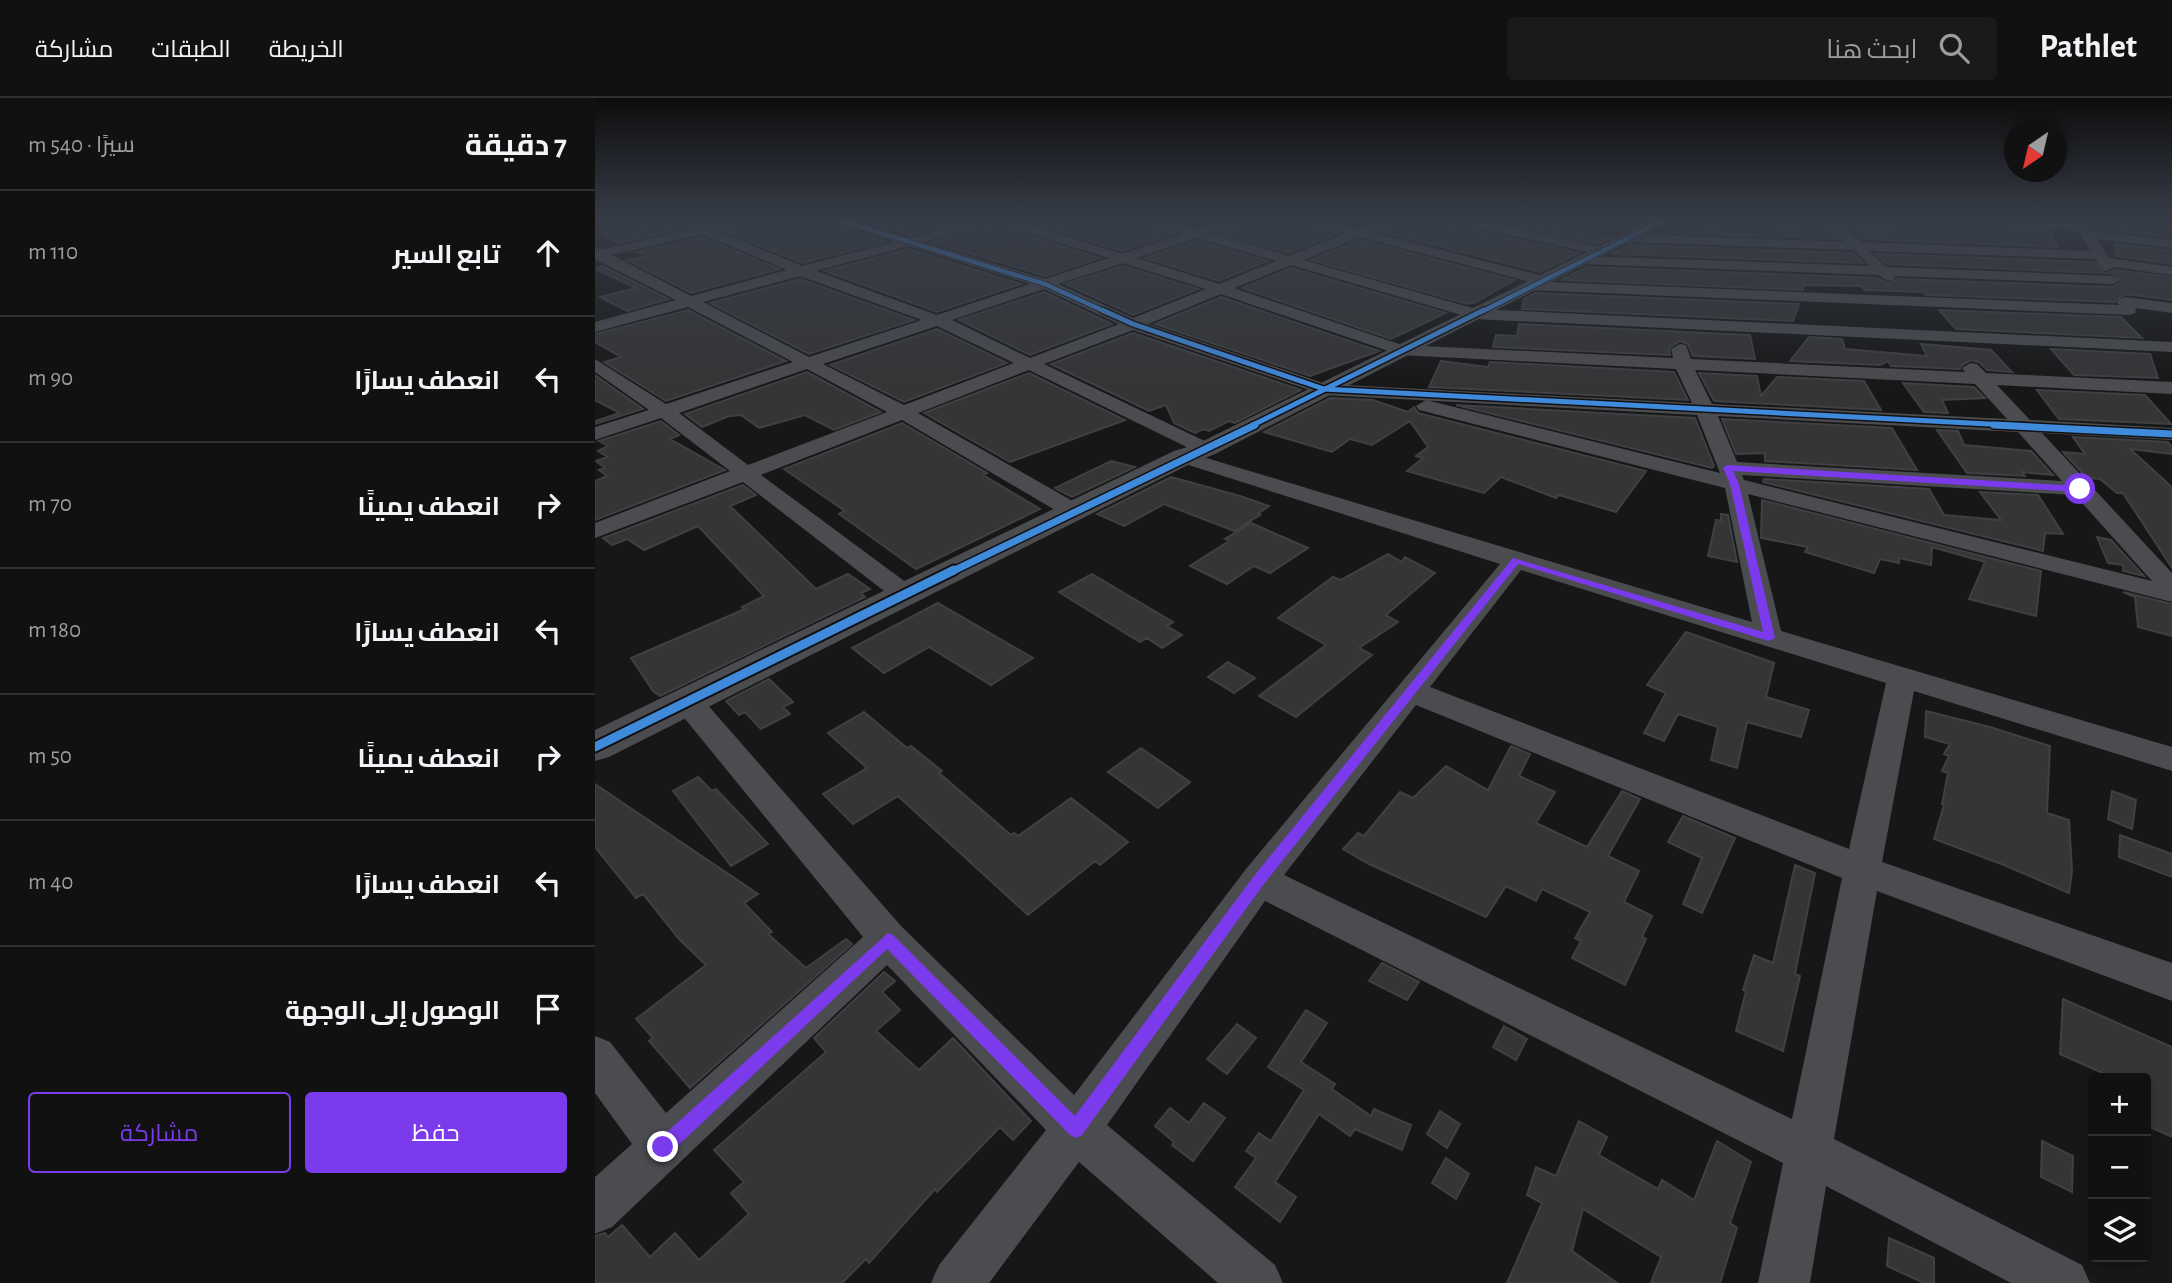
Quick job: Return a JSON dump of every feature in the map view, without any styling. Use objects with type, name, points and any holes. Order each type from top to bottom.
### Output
[{"type":"street","points":[[638,275],[902,412],[1075,512]]},
{"type":"street","points":[[595,327],[785,275]]},
{"type":"street","points":[[813,275],[940,321],[1028,364],[1195,453],[1516,560],[2172,759]]},
{"type":"street","points":[[1014,275],[1045,285],[1133,324],[1324,389],[2172,434]]},
{"type":"street","points":[[595,434],[1074,275]]},
{"type":"street","points":[[1177,275],[1400,350],[1978,377],[2168,377],[2111,275]]},
{"type":"street","points":[[595,531],[1253,275]]},
{"type":"street","points":[[1346,275],[1475,314],[1943,337],[2137,322],[2172,308]]},
{"type":"street","points":[[1509,275],[1536,283],[1911,301],[2137,322],[2172,346]]},
{"type":"street","points":[[595,747],[1551,275]]},
{"type":"street","points":[[1886,275],[2172,588]]},
{"type":"street","points":[[1978,275],[2113,280]]},
{"type":"street","points":[[1674,324],[1683,363],[1706,409],[1731,476],[1769,638]]},
{"type":"street","points":[[595,364],[664,411],[907,595]]},
{"type":"street","points":[[1378,391],[1522,432],[1731,476],[2172,594]]},
{"type":"street","points":[[1731,476],[2080,489]]},
{"type":"street","points":[[957,1283],[1076,1129],[1259,880],[1516,560]]},
{"type":"street","points":[[1784,1283],[1862,870],[1902,677]]},
{"type":"street","points":[[1410,691],[1862,870],[2172,982]]},
{"type":"street","points":[[688,702],[888,939],[1076,1129],[1257,1283]]},
{"type":"street","points":[[1259,880],[1809,1152],[2064,1283]]},
{"type":"street","points":[[595,1210],[888,939]]},
{"type":"street","points":[[595,1057],[663,1147]]},
{"type":"building","points":[[609,275],[621,275],[669,299],[627,311],[600,297],[636,288]]},
{"type":"building","points":[[657,275],[756,275],[691,293]]},
{"type":"building","points":[[837,275],[993,275],[1021,284],[937,312]]},
{"type":"building","points":[[1093,275],[1153,275],[1198,289],[1133,315],[1065,284]]},
{"type":"building","points":[[1201,275],[1233,275],[1219,281]]},
{"type":"building","points":[[1273,275],[1316,275],[1446,313],[1391,339],[1242,288]]},
{"type":"building","points":[[1365,275],[1496,275],[1514,280],[1476,302],[1467,304]]},
{"type":"building","points":[[1570,275],[1806,275],[1877,278],[1889,284],[1897,279],[2113,287],[2122,281],[2115,275],[2158,275],[2172,277],[2172,300],[2125,294],[2115,302],[1926,295],[1923,292],[1865,290],[1861,286],[1804,285],[1803,290],[1561,280]]},
{"type":"building","points":[[800,279],[914,320],[809,354],[710,303]]},
{"type":"building","points":[[1044,292],[1112,324],[1030,355],[959,320]]},
{"type":"building","points":[[1535,293],[1799,304],[1793,321],[1522,309],[1524,299]]},
{"type":"building","points":[[1221,297],[1379,351],[1310,376],[1155,324]]},
{"type":"building","points":[[688,310],[786,361],[666,401],[604,362],[621,357],[595,342],[595,334]]},
{"type":"building","points":[[1939,310],[2121,317],[2142,338],[1956,329]]},
{"type":"building","points":[[1519,324],[1750,335],[1755,359],[1693,356],[1688,344],[1680,341],[1669,348],[1670,355],[1493,347],[1496,335],[1517,336]]},
{"type":"building","points":[[937,329],[1007,363],[904,402],[830,365]]},
{"type":"building","points":[[1133,333],[1301,390],[1235,423],[1229,421],[1209,431],[1204,429],[1195,433],[1174,423],[1166,405],[1149,411],[1051,364]]},
{"type":"building","points":[[1809,337],[1842,339],[1845,349],[1927,356],[1921,344],[1991,350],[2012,372],[1987,370],[1979,362],[1971,360],[1960,369],[1891,366],[1888,361],[1881,365],[1790,361]]},
{"type":"building","points":[[2051,349],[2150,354],[2158,378],[2074,375]]},
{"type":"building","points":[[1441,361],[1488,367],[1490,362],[1674,372],[1688,400],[1429,387]]},
{"type":"building","points":[[807,372],[881,412],[834,430],[805,415],[759,428],[741,415],[729,416],[702,427],[685,414]]},
{"type":"building","points":[[1029,373],[1125,420],[1010,462],[924,413]]},
{"type":"building","points":[[1699,373],[1757,376],[1761,396],[1777,377],[1864,381],[1881,410],[1714,401]]},
{"type":"building","points":[[595,375],[643,409],[595,424],[595,421],[620,413],[595,400]]},
{"type":"building","points":[[1903,383],[1974,387],[1985,398],[1942,400],[1948,413],[1924,412]]},
{"type":"building","points":[[2037,390],[2145,395],[2171,424],[2059,419]]},
{"type":"building","points":[[1330,398],[1373,400],[1408,412],[1414,407],[1418,413],[1646,471],[1616,512],[1559,495],[1556,498],[1501,477],[1484,493],[1407,471],[1423,458],[1416,456],[1428,447],[1410,421],[1372,445],[1350,439],[1332,452],[1264,432]]},
{"type":"building","points":[[1456,405],[1695,418],[1714,466],[1712,468]]},
{"type":"building","points":[[1722,419],[1892,428],[1917,470],[1765,461],[1765,453],[1736,454]]},
{"type":"building","points":[[661,421],[679,435],[670,439],[725,470],[595,520],[595,481],[607,476],[599,470],[605,468],[596,461],[608,457],[598,451],[608,446],[599,441]]},
{"type":"building","points":[[902,423],[987,473],[983,475],[1040,509],[916,569],[839,514],[845,511],[784,469]]},
{"type":"building","points":[[1937,430],[1958,431],[1964,445],[2031,451],[2053,475],[2022,472],[2025,476],[1967,473]]},
{"type":"building","points":[[2073,437],[2168,442],[2172,447],[2172,454],[2130,449],[2172,487],[2172,568],[2123,493],[2117,493],[2100,479],[2087,478],[2063,452],[2085,454]]},
{"type":"building","points":[[1111,461],[1135,467],[1072,497],[1055,488]]},
{"type":"building","points":[[1171,477],[1269,506],[1234,531],[1164,504],[1124,526],[1097,514]]},
{"type":"building","points":[[1764,479],[1929,489],[1944,515],[2001,520],[1980,492],[2038,495],[2063,534],[2045,533],[2043,551],[1763,482]]},
{"type":"building","points":[[743,485],[756,495],[730,506],[816,589],[848,574],[870,589],[861,593],[865,597],[660,696],[653,691],[631,658],[745,609],[742,607],[764,596],[698,526],[644,550],[627,539],[612,545],[603,538]]},
{"type":"building","points":[[1762,500],[2041,571],[2036,616],[1969,599],[1985,562],[1932,547],[1931,565],[1899,558],[1899,563],[1880,559],[1874,573],[1805,552],[1808,547],[1761,538]]},
{"type":"building","points":[[1721,514],[1728,515],[1737,562],[1708,556],[1716,520],[1721,521]]},
{"type":"building","points":[[1251,523],[1308,548],[1270,573],[1254,566],[1227,584],[1190,566],[1229,541],[1225,539]]},
{"type":"building","points":[[2097,537],[2111,540],[2144,576],[2123,571],[2123,565],[2108,563]]},
{"type":"building","points":[[1388,554],[1402,562],[1405,557],[1435,573],[1386,615],[1398,622],[1359,648],[1372,655],[1296,717],[1259,696],[1326,645],[1278,618],[1333,577],[1341,580]]},
{"type":"building","points":[[1092,574],[1173,622],[1167,626],[1182,635],[1162,648],[1147,638],[1140,642],[1059,592]]},
{"type":"building","points":[[2123,592],[2172,604],[2172,636],[2138,627],[2135,597]]},
{"type":"building","points":[[938,603],[1033,658],[991,685],[929,647],[884,673],[852,648]]},
{"type":"building","points":[[1686,632],[1774,663],[1766,697],[1809,710],[1801,737],[1747,722],[1737,768],[1711,760],[1718,727],[1678,714],[1664,741],[1644,733],[1666,693],[1647,685]]},
{"type":"building","points":[[1228,662],[1255,678],[1234,693],[1208,677]]},
{"type":"building","points":[[769,679],[793,702],[783,707],[790,714],[761,729],[745,712],[739,715],[726,701]]},
{"type":"building","points":[[1926,711],[2050,746],[2047,813],[2069,820],[2072,871],[2069,893],[1934,839],[1944,805],[1942,804],[1948,773],[1942,771],[1949,756],[1944,754],[1950,744],[1925,737]]},
{"type":"building","points":[[864,712],[907,748],[911,746],[942,771],[939,773],[1011,835],[1014,833],[1018,836],[1071,798],[1128,842],[1100,865],[1095,861],[1028,915],[898,796],[853,824],[823,794],[867,768],[828,733]]},
{"type":"building","points":[[1511,746],[1530,754],[1519,776],[1555,792],[1536,823],[1587,847],[1622,791],[1640,799],[1608,856],[1639,871],[1624,902],[1652,916],[1642,937],[1646,939],[1625,985],[1572,958],[1581,941],[1575,938],[1590,912],[1542,889],[1536,901],[1506,886],[1486,917],[1369,864],[1343,849],[1358,833],[1364,836],[1400,792],[1413,798],[1446,766],[1488,790]]},
{"type":"building","points":[[1141,748],[1190,782],[1158,808],[1108,772]]},
{"type":"building","points":[[698,777],[712,791],[716,789],[768,844],[731,866],[673,791]]},
{"type":"building","points":[[595,784],[758,894],[744,903],[772,932],[768,934],[806,968],[846,939],[852,944],[690,1088],[649,1041],[653,1038],[636,1019],[706,965],[679,939],[643,894],[636,898],[595,847]]},
{"type":"building","points":[[2112,791],[2136,800],[2132,829],[2108,819]]},
{"type":"building","points":[[1683,816],[1735,838],[1702,913],[1683,904],[1702,858],[1668,842]]},
{"type":"building","points":[[2120,835],[2172,854],[2172,877],[2119,857]]},
{"type":"building","points":[[1795,865],[1815,873],[1795,974],[1800,976],[1783,1051],[1736,1031],[1746,991],[1743,990],[1754,955],[1773,963]]},
{"type":"building","points":[[1382,963],[1419,982],[1407,1000],[1369,981]]},
{"type":"building","points":[[884,972],[895,981],[882,992],[900,1010],[876,1031],[919,1070],[953,1038],[1031,1121],[1013,1140],[1000,1127],[937,1192],[935,1189],[869,1263],[866,1259],[842,1283],[595,1283],[595,1236],[605,1233],[608,1237],[622,1225],[650,1257],[675,1233],[699,1260],[749,1214],[731,1193],[744,1182],[714,1150],[826,1052],[814,1038]]},
{"type":"building","points":[[2063,999],[2172,1047],[2172,1137],[2151,1127],[2151,1073],[2103,1073],[2060,1054]]},
{"type":"building","points":[[1306,1010],[1327,1023],[1301,1062],[1335,1084],[1332,1089],[1371,1116],[1374,1109],[1411,1125],[1402,1150],[1355,1129],[1350,1136],[1319,1114],[1275,1182],[1296,1197],[1280,1222],[1235,1187],[1256,1158],[1246,1151],[1259,1133],[1271,1141],[1304,1090],[1268,1067]]},
{"type":"building","points":[[1237,1024],[1256,1038],[1227,1074],[1207,1059]]},
{"type":"building","points":[[1504,1026],[1527,1039],[1516,1060],[1493,1047]]},
{"type":"building","points":[[1204,1103],[1225,1118],[1193,1161],[1172,1145],[1174,1142],[1155,1126],[1170,1108],[1189,1123]]},
{"type":"building","points":[[1440,1111],[1460,1124],[1447,1148],[1427,1134]]},
{"type":"building","points":[[1579,1121],[1607,1137],[1599,1155],[1658,1189],[1662,1180],[1694,1200],[1717,1141],[1751,1162],[1730,1223],[1737,1228],[1720,1283],[1651,1283],[1661,1257],[1583,1209],[1572,1251],[1617,1283],[1507,1283],[1542,1203],[1527,1195],[1536,1167],[1556,1176]]},
{"type":"building","points":[[2042,1141],[2073,1156],[2072,1192],[2041,1177]]},
{"type":"building","points":[[1446,1158],[1469,1174],[1456,1199],[1432,1183]]},
{"type":"building","points":[[1889,1238],[1934,1258],[1934,1283],[1924,1283],[1887,1266]]},
{"type":"cycle path","points":[[1017,275],[1045,284],[1133,324],[1324,389],[2172,434]]},
{"type":"cycle path","points":[[595,747],[1183,457],[1206,449],[1553,275]]},
{"type":"route","points":[[663,1147],[888,939],[1076,1129],[1259,880],[1516,560],[1769,638],[1735,484],[1727,468],[2080,489]]}]
